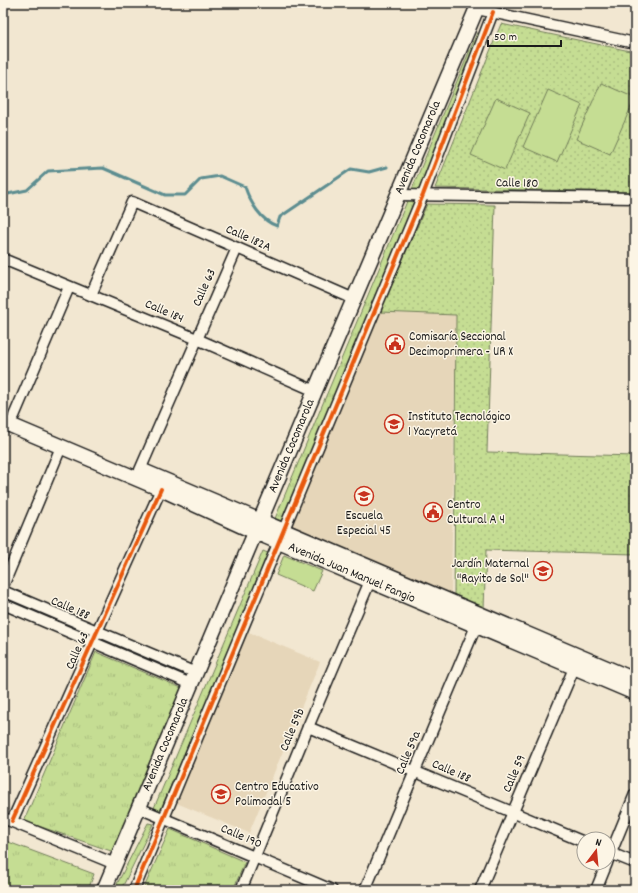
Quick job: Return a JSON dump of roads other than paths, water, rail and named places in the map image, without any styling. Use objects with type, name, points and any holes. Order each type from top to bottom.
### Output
[{"type":"main road","name":"Avenida Cocomarola","points":[[104,890],[478,6]]},
{"type":"main road","name":"Avenida Juan Manuel Fangio","points":[[7,417],[62,447],[161,489],[258,526]]},
{"type":"main road","name":"Avenida Juan Manuel Fangio","points":[[7,417],[140,470],[370,581],[635,693]]},
{"type":"main road","name":"Avenida Juan Manuel Fangio","points":[[281,537],[635,680]]},
{"type":"street","points":[[478,6],[493,12],[635,43]]},
{"type":"street","points":[[134,890],[165,819],[422,195],[493,12]]},
{"type":"street","name":"Calle 180","points":[[398,195],[635,198]]},
{"type":"street","name":"Calle 182A","points":[[91,295],[132,202],[354,299]]},
{"type":"street","name":"Calle 63","points":[[140,470],[237,248]]},
{"type":"street","name":"Calle 184","points":[[3,259],[315,391]]},
{"type":"street","points":[[7,417],[69,287]]},
{"type":"street","points":[[3,586],[62,447]]},
{"type":"street","name":"Calle 63","points":[[7,819],[93,643],[161,489]]},
{"type":"street","name":"Calle 59b","points":[[241,890],[370,581]]},
{"type":"street","name":"Calle 188","points":[[3,591],[98,632],[193,679]]},
{"type":"street","name":"Calle 188","points":[[3,604],[93,643],[193,679]]},
{"type":"street","name":"Calle 59a","points":[[365,890],[476,626]]},
{"type":"street","name":"Calle 59","points":[[480,890],[574,668]]},
{"type":"street","name":"Calle 188","points":[[308,727],[576,839]]},
{"type":"street","points":[[616,838],[635,794]]},
{"type":"street","name":"Calle 190","points":[[139,808],[332,890]]},
{"type":"street","points":[[7,819],[115,864]]},
{"type":"street","points":[[616,859],[635,864]]},
{"type":"street","points":[[596,890],[603,871]]},
{"type":"waterway","points":[[3,195],[27,190],[48,171],[103,168],[165,195],[185,195],[201,179],[220,176],[245,187],[250,199],[261,215],[271,224],[277,226],[280,217],[351,169],[369,172],[387,167]]},
{"type":"place","name":"Comisaría Seccional Decimoprimera - UR X","points":[[395,344]]},
{"type":"place","name":"Instituto Tecnológico 1 Yacyretá","points":[[394,424]]},
{"type":"place","name":"Escuela Especial 45","points":[[364,496]]},
{"type":"place","name":"Centro Cultural A 4","points":[[433,512]]},
{"type":"place","name":"Jardín Maternal \"Rayito de Sol\"","points":[[543,571]]},
{"type":"place","name":"Centro Educativo Polimodal 5","points":[[221,794]]}]
